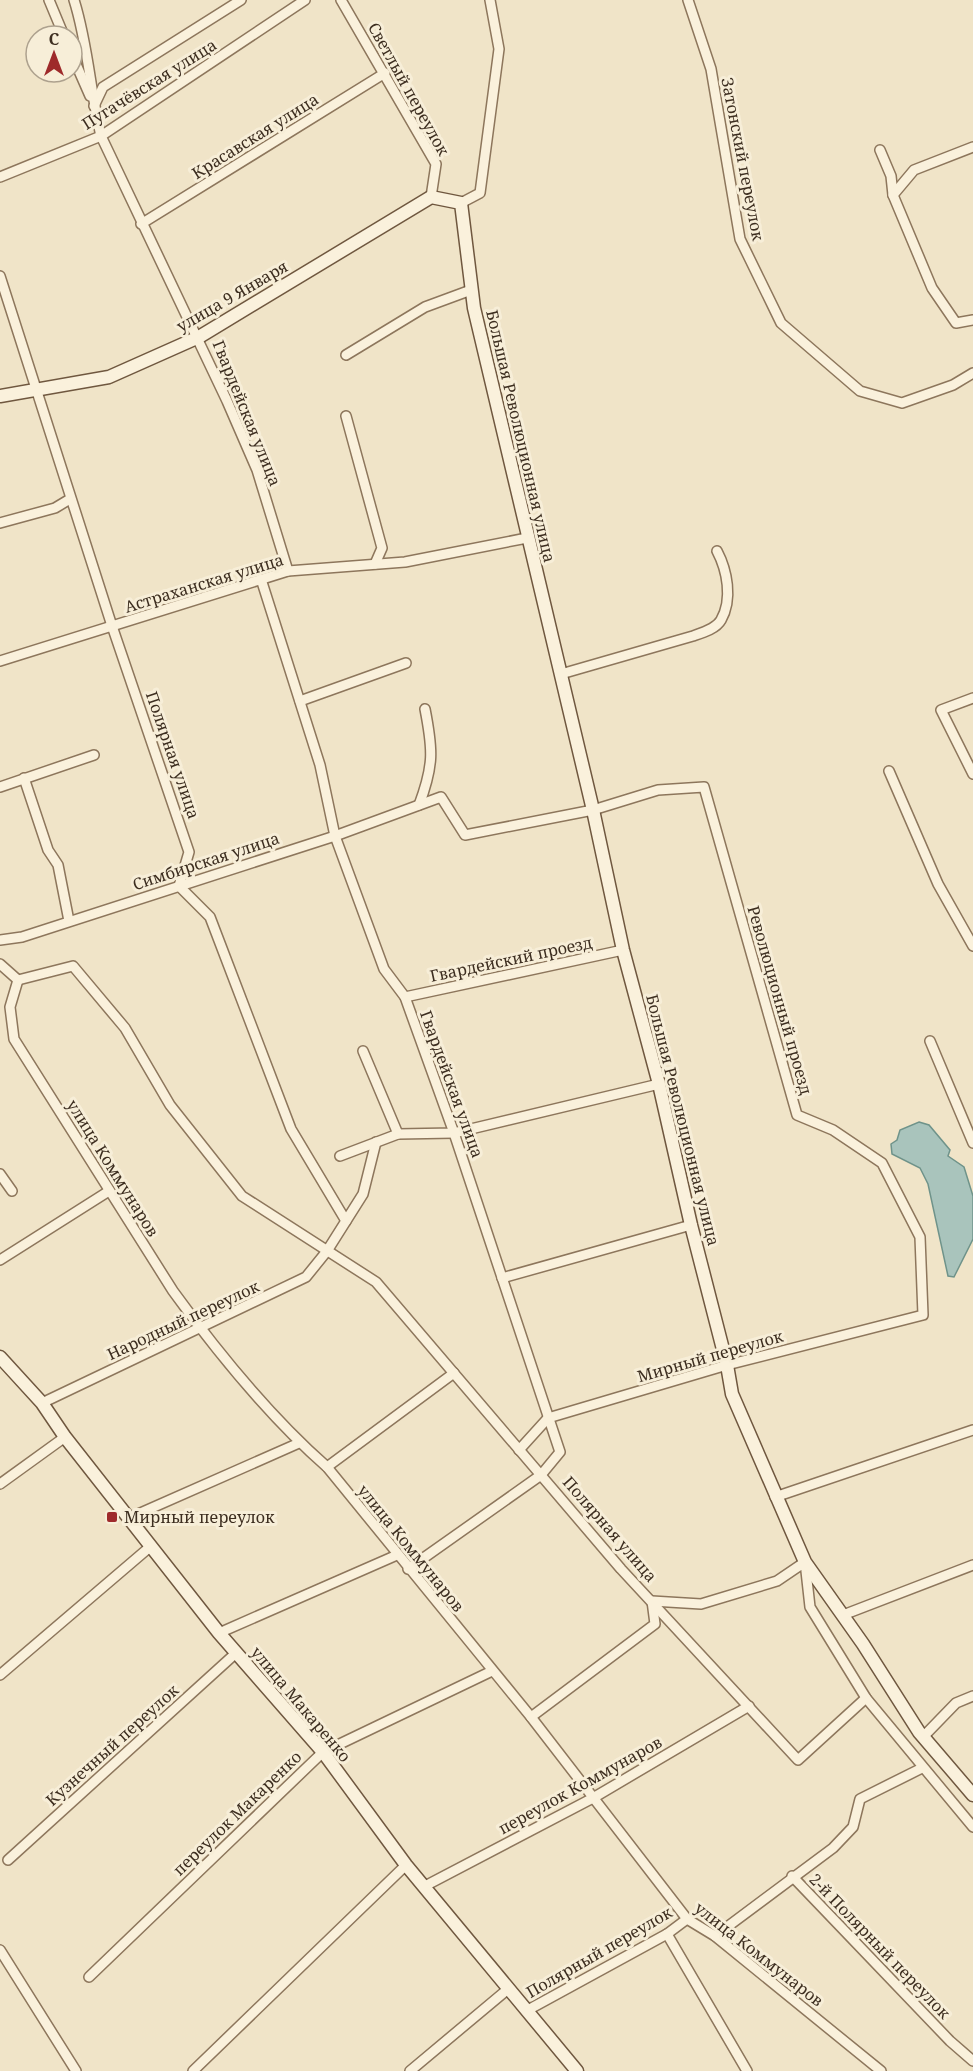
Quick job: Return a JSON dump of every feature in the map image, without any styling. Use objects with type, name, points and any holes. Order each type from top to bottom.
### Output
[{"type":"street","points":[[49,0],[59,24]]},
{"type":"street","points":[[74,0],[84,33],[94,106]]},
{"type":"street","name":"Пугачёвская улица","points":[[94,106],[103,87],[241,0]]},
{"type":"street","name":"Пугачёвская улица","points":[[0,177],[101,136],[305,0]]},
{"type":"street","name":"Светлый переулок","points":[[341,0],[436,164],[431,197]]},
{"type":"street","points":[[431,197],[460,203],[480,193],[499,49],[490,0]]},
{"type":"street","name":"Затонский переулок","points":[[688,0],[711,69],[740,239],[781,323],[860,391],[902,403],[953,384],[973,373]]},
{"type":"street","name":"Красавская улица","points":[[141,224],[385,74]]},
{"type":"street","points":[[84,83],[94,106]]},
{"type":"street","name":"Гвардейская улица","points":[[94,106],[101,136],[141,224],[199,337],[257,470],[288,572]]},
{"type":"street","points":[[893,195],[914,170],[973,147]]},
{"type":"street","points":[[880,150],[891,176],[893,195],[932,288],[956,323],[973,320]]},
{"type":"street","name":"улица 9 Января","points":[[0,396],[35,388],[109,377],[199,337],[431,197]]},
{"type":"street","name":"Большая Революционная улица","points":[[460,203],[471,290],[527,538],[593,810],[623,950],[659,1084],[691,1225],[728,1365],[732,1394],[775,1497],[806,1562],[843,1615]]},
{"type":"street","name":"Полярная улица","points":[[0,276],[70,499],[189,852],[179,886]]},
{"type":"street","points":[[346,355],[425,307],[471,290]]},
{"type":"street","points":[[346,416],[382,548],[375,564]]},
{"type":"street","points":[[0,523],[55,508],[70,499]]},
{"type":"street","name":"Астраханская улица","points":[[0,661],[288,572],[405,562],[527,538]]},
{"type":"street","points":[[561,674],[693,636],[709,630],[721,621],[726,603],[726,569],[717,551]]},
{"type":"street","name":"Гвардейская улица","points":[[261,579],[320,765],[335,836],[384,969],[405,997],[454,1133],[560,1452],[541,1475]]},
{"type":"street","points":[[300,701],[406,663]]},
{"type":"street","points":[[973,698],[941,710],[973,774]]},
{"type":"street","points":[[419,805],[428,777],[433,749],[425,709]]},
{"type":"street","points":[[0,787],[94,755]]},
{"type":"street","points":[[889,771],[939,884],[973,946]]},
{"type":"street","points":[[24,778],[48,850],[57,865],[69,921]]},
{"type":"street","name":"Революционный проезд","points":[[593,810],[658,790],[704,787],[797,1115],[833,1130],[882,1163],[920,1237],[923,1315]]},
{"type":"street","name":"Симбирская улица","points":[[0,940],[22,937],[335,836],[441,797],[465,835],[593,810]]},
{"type":"street","points":[[179,886],[210,917],[291,1129],[346,1221]]},
{"type":"street","name":"Гвардейский проезд","points":[[405,997],[623,950]]},
{"type":"street","points":[[0,964],[18,980]]},
{"type":"street","name":"Полярная улица","points":[[18,980],[73,966],[125,1028],[170,1105],[242,1196],[376,1282],[652,1601],[798,1760],[866,1698]]},
{"type":"street","name":"улица Коммунаров","points":[[18,980],[10,1007],[14,1039],[109,1191],[201,1329],[299,1443],[327,1467],[531,1717],[687,1919],[715,1936],[881,2071]]},
{"type":"street","points":[[930,1041],[973,1143]]},
{"type":"street","points":[[363,1051],[398,1134]]},
{"type":"street","points":[[340,1156],[398,1134],[454,1133],[659,1084]]},
{"type":"street","name":"Народный переулок","points":[[42,1402],[201,1329],[306,1277],[327,1251],[363,1194],[376,1142]]},
{"type":"street","points":[[0,1174],[12,1191]]},
{"type":"street","points":[[0,1260],[109,1191]]},
{"type":"street","points":[[502,1278],[691,1225]]},
{"type":"street","name":"Мирный переулок","points":[[548,1418],[728,1365],[923,1315]]},
{"type":"street","name":"улица Макаренко","points":[[0,1357],[42,1402],[65,1437],[219,1633],[322,1752],[406,1865],[577,2071]]},
{"type":"street","points":[[327,1467],[454,1373]]},
{"type":"street","points":[[519,1450],[548,1418]]},
{"type":"street","points":[[775,1497],[973,1431]]},
{"type":"street","points":[[0,1484],[65,1437]]},
{"type":"street","points":[[129,1518],[299,1443]]},
{"type":"street","points":[[408,1569],[541,1475]]},
{"type":"street","points":[[0,1675],[151,1546]]},
{"type":"street","points":[[219,1633],[397,1555]]},
{"type":"street","points":[[531,1717],[655,1624],[652,1601],[701,1604],[777,1581],[806,1562]]},
{"type":"street","name":"Большая Революционная улица","points":[[806,1562],[810,1607],[866,1698]]},
{"type":"street","points":[[973,1565],[843,1615],[923,1737],[973,1795]]},
{"type":"street","name":"Кузнечный переулок","points":[[8,1860],[236,1653]]},
{"type":"street","name":"переулок Макаренко","points":[[89,1977],[322,1752],[492,1671]]},
{"type":"street","points":[[923,1737],[956,1703],[973,1696]]},
{"type":"street","points":[[866,1698],[973,1827]]},
{"type":"street","name":"переулок Коммунаров","points":[[425,1886],[593,1798],[748,1706]]},
{"type":"street","points":[[715,1936],[792,1876],[833,1848],[853,1827],[860,1799],[922,1768]]},
{"type":"street","points":[[193,2071],[406,1865]]},
{"type":"street","name":"2-й Полярный переулок","points":[[792,1876],[950,2041],[973,2061]]},
{"type":"street","name":"Полярный переулок","points":[[526,2011],[667,1934],[687,1919]]},
{"type":"street","points":[[667,1934],[747,2071]]},
{"type":"street","points":[[0,1950],[76,2071]]},
{"type":"street","name":"Полярный переулок","points":[[410,2071],[508,1989]]},
{"type":"water","points":[[919,1122],[929,1125],[950,1150],[948,1156],[964,1167],[973,1196],[973,1239],[954,1277],[948,1276],[928,1184],[920,1168],[892,1154],[891,1144],[897,1140],[900,1130]]},
{"type":"place","name":"Мирный переулок","points":[[112,1517]]}]
